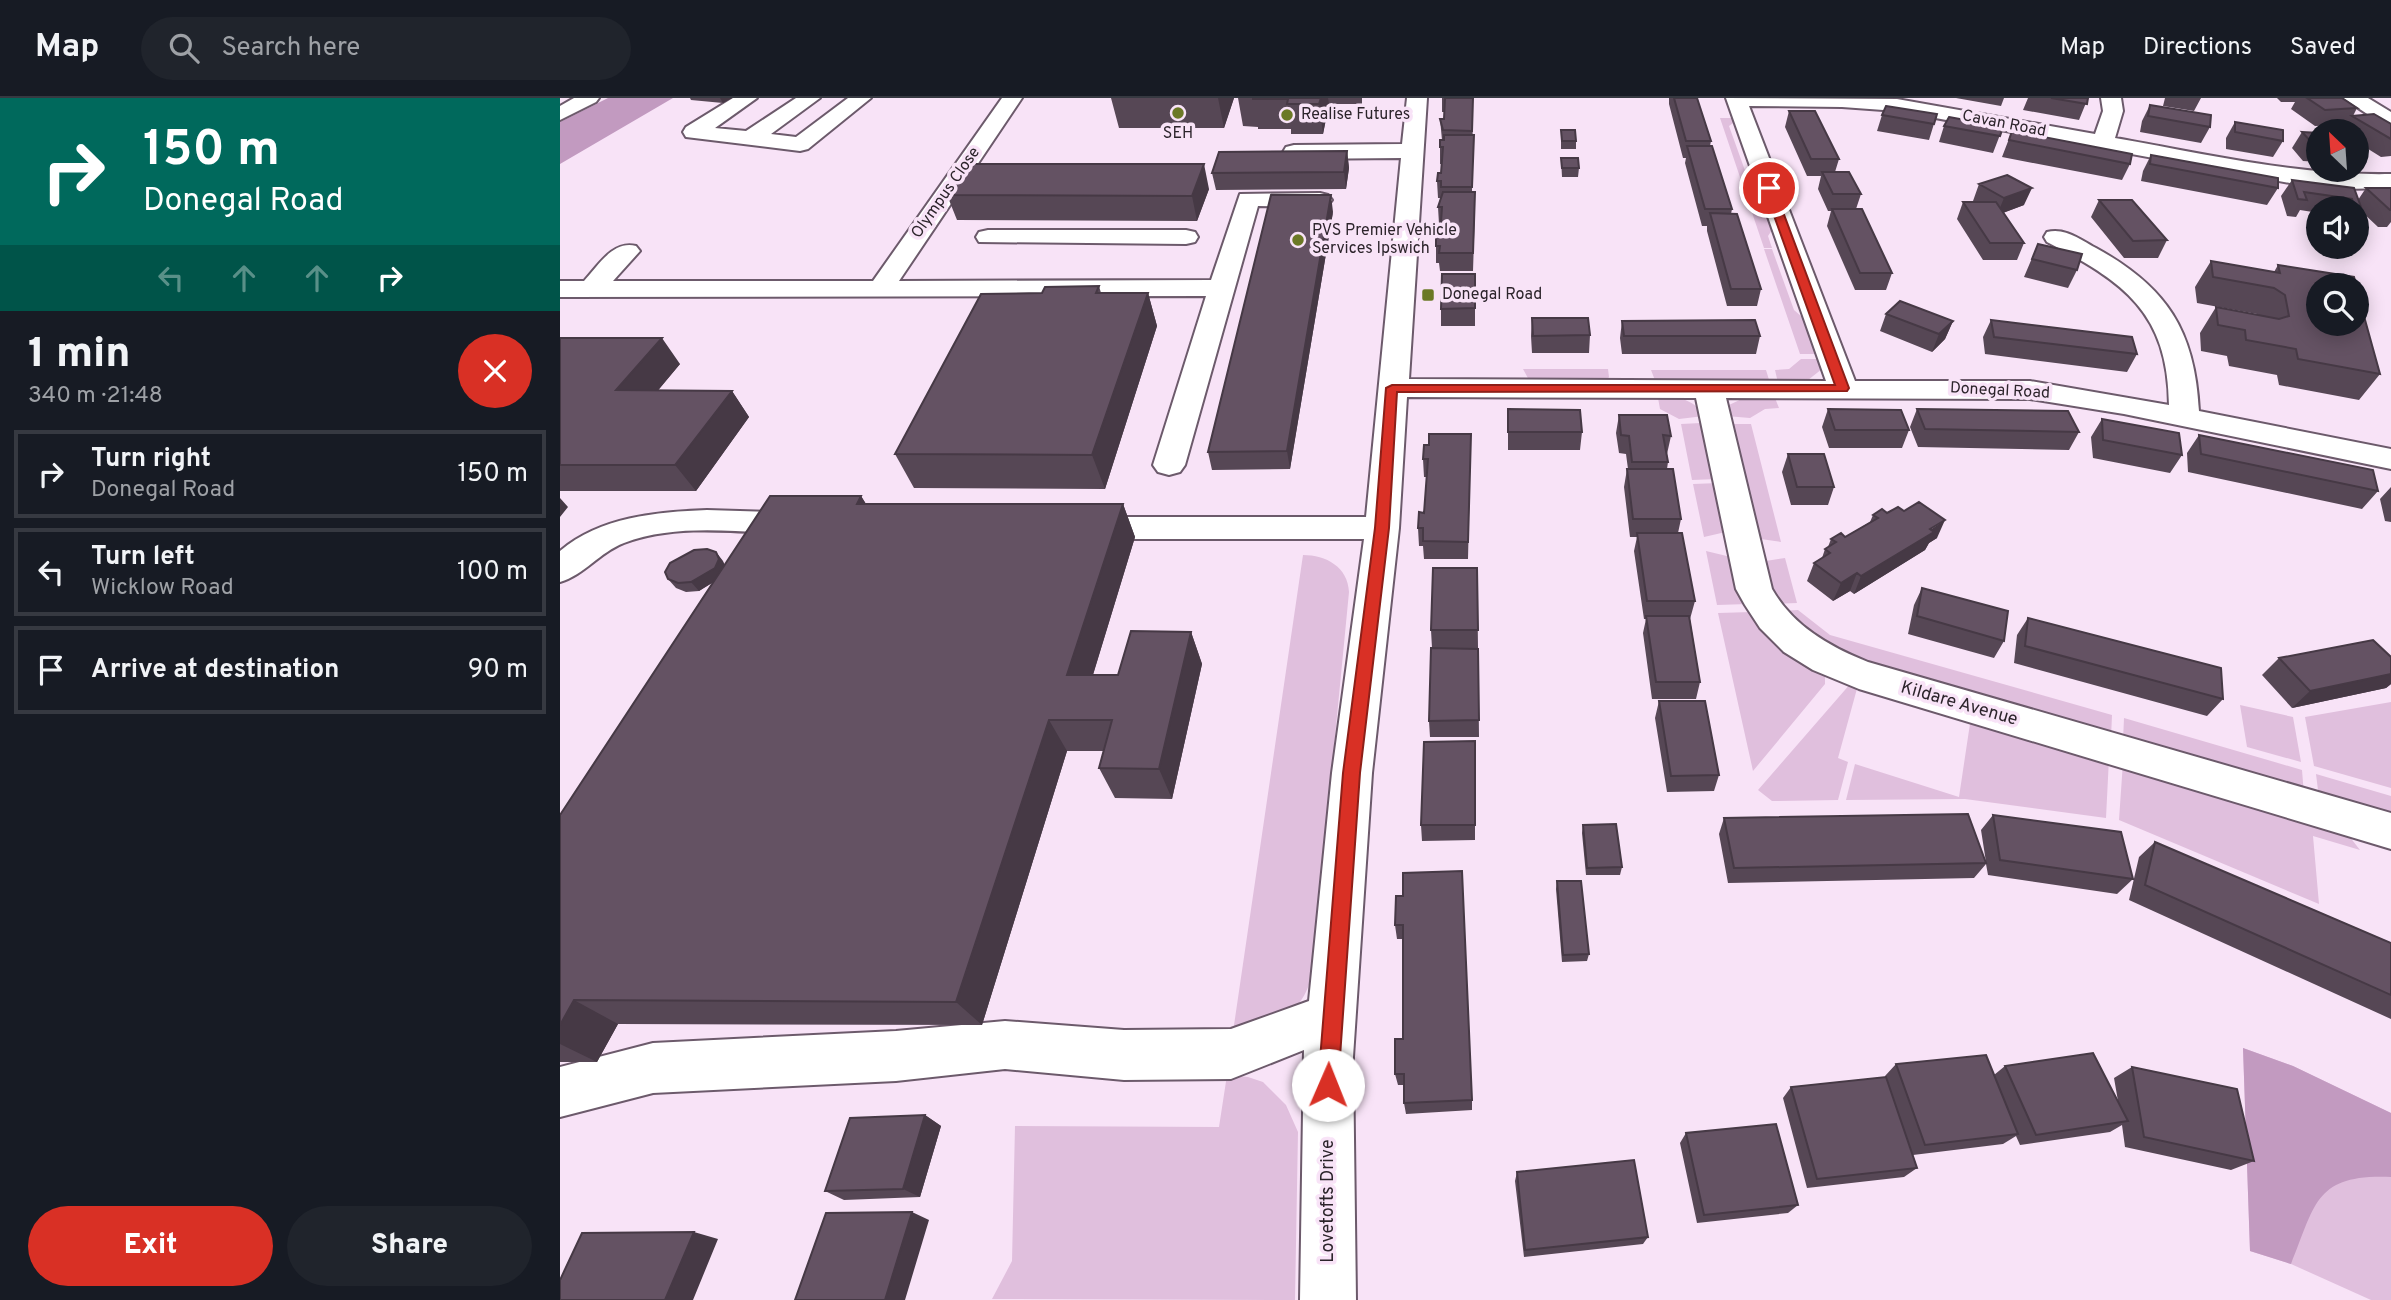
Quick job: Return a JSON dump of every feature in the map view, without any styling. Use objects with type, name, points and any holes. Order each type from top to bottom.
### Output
[{"type":"street","points":[[560,114],[589,98]]},
{"type":"street","points":[[747,98],[694,132],[800,144],[861,98]]},
{"type":"street","points":[[748,139],[810,98]]},
{"type":"street","name":"Olympus Close","points":[[881,288],[1012,98]]},
{"type":"street","name":"Lovetofts Drive","points":[[1328,1300],[1328,1057],[1352,773],[1382,528],[1417,98]]},
{"type":"street","points":[[2103,142],[2113,111],[2111,98]]},
{"type":"street","points":[[2353,98],[2391,120]]},
{"type":"street","points":[[1736,99],[1843,388]]},
{"type":"street","name":"Cavan Road","points":[[1736,99],[1842,100],[1897,105],[2304,178],[2344,182],[2391,181]]},
{"type":"street","points":[[1269,152],[1412,151]]},
{"type":"street","points":[[1169,466],[1248,200],[1320,200]]},
{"type":"street","points":[[2051,232],[2133,284],[2160,315],[2176,345],[2185,416]]},
{"type":"street","points":[[988,237],[1120,245],[1186,237]]},
{"type":"street","points":[[1101,288],[1120,245]]},
{"type":"street","points":[[591,289],[627,251]]},
{"type":"street","points":[[560,289],[1222,288]]},
{"type":"street","name":"Donegal Road","points":[[1392,388],[2030,390],[2185,416],[2391,459]]},
{"type":"street","name":"Kildare Avenue","points":[[1709,388],[1754,589],[1771,618],[1799,644],[1836,665],[1859,674],[2391,831]]},
{"type":"street","points":[[560,570],[575,554],[610,534],[674,522],[838,524]]},
{"type":"street","points":[[1056,528],[1382,528]]},
{"type":"street","points":[[560,1091],[653,1068],[897,1056],[1005,1045],[1124,1055],[1231,1054],[1332,1016]]},
{"type":"shaded area","points":[[608,98],[673,98],[560,164],[560,122]]},
{"type":"shaded area","points":[[1720,118],[1735,118],[1736,121],[1729,126],[1752,190],[1765,202],[1774,227],[1768,236],[1772,248],[1764,248]]},
{"type":"shaded area","points":[[1764,249],[1772,249],[1794,310],[1810,324],[1821,354],[1800,354]]},
{"type":"shaded area","points":[[1801,359],[1822,359],[1822,369],[1808,380],[1778,383],[1775,370],[1789,369]]},
{"type":"shaded area","points":[[1523,369],[1608,369],[1609,377],[1605,383],[1530,382]]},
{"type":"shaded area","points":[[1651,370],[1766,370],[1770,383],[1656,383]]},
{"type":"shaded area","points":[[1663,394],[1692,403],[1704,416],[1679,419],[1660,409],[1658,398]]},
{"type":"shaded area","points":[[1748,396],[1775,398],[1779,408],[1765,409],[1750,418],[1726,416],[1729,405]]},
{"type":"shaded area","points":[[1701,423],[1707,426],[1718,479],[1692,480],[1681,424]]},
{"type":"shaded area","points":[[1734,424],[1751,424],[1781,542],[1754,538],[1728,427]]},
{"type":"shaded area","points":[[1719,483],[1730,531],[1704,537],[1693,484]]},
{"type":"shaded area","points":[[1706,551],[1735,558],[1748,604],[1717,605]]},
{"type":"shaded area","points":[[1303,555],[1320,557],[1334,564],[1345,576],[1349,592],[1312,975],[1307,990],[1293,1010],[1273,1020],[1233,1032]]},
{"type":"shaded area","points":[[1785,558],[1797,603],[1774,604],[1759,562]]},
{"type":"shaded area","points":[[1798,610],[1830,635],[2112,715],[2111,738],[1839,656],[1780,611]]},
{"type":"shaded area","points":[[1752,612],[1825,671],[1825,684],[1753,771],[1718,613]]},
{"type":"shaded area","points":[[1851,683],[1858,685],[1838,758],[1848,762],[1838,800],[1772,801],[1758,790]]},
{"type":"shaded area","points":[[2391,702],[2391,788],[2314,766],[2305,717]]},
{"type":"shaded area","points":[[2240,705],[2293,717],[2301,762],[2247,747]]},
{"type":"shaded area","points":[[1971,717],[2109,758],[2106,818],[1965,799],[1846,800],[1855,764],[1959,797]]},
{"type":"shaded area","points":[[2124,718],[2302,770],[2304,795],[2123,741]]},
{"type":"shaded area","points":[[2123,762],[2342,827],[2360,850],[2313,836],[2319,904],[2119,820]]},
{"type":"shaded area","points":[[2316,774],[2391,796],[2391,818],[2319,798]]},
{"type":"shaded area","points":[[2243,1048],[2293,1066],[2391,1113],[2391,1300],[2371,1300],[2291,1264],[2250,1251]]},
{"type":"shaded area","points":[[2243,1048],[2293,1066],[2391,1113],[2391,1177],[2366,1177],[2347,1181],[2322,1196],[2306,1224],[2291,1264],[2250,1251]]},
{"type":"shaded area","points":[[1227,1075],[1263,1082],[1286,1105],[1298,1132],[1295,1300],[992,1299],[1012,1261],[1015,1126],[1219,1127]]},
{"type":"building","points":[[1253,98],[1321,98],[1319,104],[1287,104],[1288,99]]},
{"type":"building","points":[[1445,98],[1473,98],[1472,131],[1443,130],[1440,119],[1444,119]]},
{"type":"building","points":[[1674,98],[1697,98],[1711,141],[1686,141]]},
{"type":"building","points":[[2051,98],[2088,98],[2087,104]]},
{"type":"building","points":[[2307,98],[2342,98],[2357,108],[2325,110]]},
{"type":"building","points":[[2150,105],[2211,115],[2210,127],[2148,116]]},
{"type":"building","points":[[1886,106],[1937,114],[1934,124],[1882,115]]},
{"type":"building","points":[[1789,111],[1815,111],[1839,159],[1811,159]]},
{"type":"building","points":[[2374,114],[2391,124],[2391,139],[2370,127],[2370,119],[2357,119],[2352,116]]},
{"type":"building","points":[[1949,117],[2003,127],[2000,136],[1944,126]]},
{"type":"building","points":[[2235,122],[2283,130],[2283,141],[2235,132]]},
{"type":"building","points":[[1561,130],[1575,130],[1576,141],[1562,141]]},
{"type":"building","points":[[2012,131],[2132,154],[2130,164],[2009,140]]},
{"type":"building","points":[[1444,135],[1474,135],[1472,187],[1441,187],[1441,181],[1437,181],[1438,173],[1441,173],[1443,147],[1440,147],[1440,140],[1444,140]]},
{"type":"building","points":[[1687,146],[1712,146],[1732,209],[1705,209]]},
{"type":"building","points":[[1347,151],[1344,172],[1212,173],[1219,152]]},
{"type":"building","points":[[2151,155],[2278,178],[2278,188],[2150,164]]},
{"type":"building","points":[[1561,158],[1578,158],[1579,168],[1562,168]]},
{"type":"building","points":[[969,164],[1204,164],[1192,196],[947,195]]},
{"type":"building","points":[[1822,172],[1849,172],[1861,194],[1833,194]]},
{"type":"building","points":[[2007,175],[2032,188],[2004,198],[1979,184]]},
{"type":"building","points":[[2292,180],[2354,188],[2357,196],[2304,192],[2306,200],[2298,199]]},
{"type":"building","points":[[2366,188],[2391,188],[2391,210],[2390,210]]},
{"type":"building","points":[[1443,192],[1475,192],[1473,253],[1439,253],[1440,246],[1436,246],[1436,237],[1440,237],[1442,207],[1438,207]]},
{"type":"building","points":[[1271,195],[1331,195],[1287,451],[1208,452]]},
{"type":"building","points":[[2099,200],[2132,200],[2167,240],[2133,241]]},
{"type":"building","points":[[1963,202],[1996,202],[2024,243],[1990,243]]},
{"type":"building","points":[[1832,209],[1862,209],[1892,273],[1860,273]]},
{"type":"building","points":[[1710,213],[1737,214],[1761,289],[1731,289]]},
{"type":"building","points":[[2038,244],[2082,254],[2077,270],[2032,259]]},
{"type":"building","points":[[2211,261],[2280,273],[2278,265],[2329,273],[2306,273],[2306,336],[2369,334],[2380,374],[2298,359],[2296,349],[2246,340],[2245,330],[2218,325],[2216,307],[2279,319],[2289,316],[2285,295],[2274,288],[2213,277]]},
{"type":"building","points":[[1442,274],[1475,274],[1475,308],[1441,309]]},
{"type":"building","points":[[1099,286],[1096,293],[1148,293],[1092,455],[895,454],[981,294],[1042,293],[1045,287]]},
{"type":"building","points":[[1900,301],[1953,321],[1939,334],[1886,314]]},
{"type":"building","points":[[1532,318],[1588,318],[1590,335],[1533,336]]},
{"type":"building","points":[[1755,320],[1760,336],[1624,336],[1622,321]]},
{"type":"building","points":[[1991,320],[2132,337],[2137,354],[1994,337]]},
{"type":"building","points":[[560,338],[662,338],[616,390],[732,391],[675,465],[560,465]]},
{"type":"building","points":[[1508,409],[1580,410],[1582,432],[1508,432]]},
{"type":"building","points":[[1828,409],[1901,410],[1909,430],[1835,430]]},
{"type":"building","points":[[1917,409],[2068,411],[2079,432],[1925,429]]},
{"type":"building","points":[[1619,415],[1667,415],[1671,436],[1663,435],[1668,462],[1632,462],[1629,436],[1621,435]]},
{"type":"building","points":[[2102,419],[2179,433],[2182,455],[2103,440]]},
{"type":"building","points":[[1429,434],[1471,434],[1468,542],[1423,541],[1423,528],[1418,528],[1419,512],[1424,513],[1428,459],[1423,459],[1424,445],[1429,445]]},
{"type":"building","points":[[2199,435],[2373,470],[2378,491],[2201,454]]},
{"type":"building","points":[[1788,454],[1824,454],[1834,487],[1797,487]]},
{"type":"building","points":[[1627,469],[1673,469],[1681,519],[1633,519]]},
{"type":"building","points":[[770,496],[861,496],[857,504],[1123,504],[1067,675],[1118,675],[1131,631],[1191,632],[1159,769],[1099,768],[1112,720],[1049,720],[956,1002],[574,1000],[560,1025],[560,815]]},
{"type":"building","points":[[1919,502],[1945,520],[1930,529],[1934,532],[1861,576],[1857,573],[1841,583],[1814,563],[1830,553],[1825,549],[1836,542],[1831,539],[1841,533],[1845,537],[1878,518],[1873,515],[1882,509],[1887,513],[1898,507],[1904,511]]},
{"type":"building","points":[[1637,533],[1682,533],[1695,601],[1647,601]]},
{"type":"building","points":[[707,549],[716,552],[719,559],[715,568],[691,582],[678,583],[668,579],[665,572],[670,563],[694,550]]},
{"type":"building","points":[[1433,568],[1477,568],[1478,630],[1431,630]]},
{"type":"building","points":[[1922,588],[2008,611],[2004,641],[1917,616]]},
{"type":"building","points":[[1646,616],[1689,616],[1700,682],[1656,682]]},
{"type":"building","points":[[2028,618],[2221,668],[2223,699],[2025,646]]},
{"type":"building","points":[[2373,640],[2391,657],[2391,674],[2310,691],[2279,658]]},
{"type":"building","points":[[1431,648],[1478,649],[1479,720],[1429,721]]},
{"type":"building","points":[[1659,701],[1705,701],[1719,775],[1671,776]]},
{"type":"building","points":[[1475,741],[1475,825],[1421,825],[1424,742]]},
{"type":"building","points":[[1968,814],[1986,863],[1734,868],[1724,818]]},
{"type":"building","points":[[1993,815],[2121,832],[2133,879],[2000,860]]},
{"type":"building","points":[[1616,824],[1622,867],[1587,868],[1583,825]]},
{"type":"building","points":[[2155,842],[2391,943],[2391,995],[2145,885]]},
{"type":"building","points":[[1462,871],[1472,1100],[1404,1103],[1404,1074],[1395,1074],[1395,1039],[1403,1039],[1403,925],[1395,925],[1396,896],[1403,896],[1403,873]]},
{"type":"building","points":[[1557,881],[1581,881],[1589,954],[1563,955]]},
{"type":"building","points":[[2093,1053],[2128,1121],[2036,1135],[2005,1066]]},
{"type":"building","points":[[1986,1055],[2018,1134],[1925,1145],[1896,1064]]},
{"type":"building","points":[[2132,1067],[2237,1089],[2254,1161],[2144,1137]]},
{"type":"building","points":[[1886,1077],[1917,1168],[1817,1179],[1791,1087]]},
{"type":"building","points":[[925,1115],[903,1189],[825,1191],[850,1118]]},
{"type":"building","points":[[1776,1124],[1798,1205],[1704,1215],[1686,1133]]},
{"type":"building","points":[[1634,1160],[1648,1237],[1525,1250],[1517,1172]]},
{"type":"building","points":[[912,1212],[885,1300],[795,1300],[826,1213]]},
{"type":"building","points":[[694,1232],[665,1300],[560,1300],[560,1280],[582,1233]]},
{"type":"place","name":"SEH","points":[[1178,113]]},
{"type":"place","name":"Realise Futures","points":[[1287,115]]},
{"type":"place","name":"PVS Premier Vehicle Services Ipswich","points":[[1298,240]]},
{"type":"place","name":"Donegal Road","points":[[1428,295]]},
{"type":"route","points":[[1328,1085],[1328,1057],[1352,773],[1382,528],[1392,388],[1843,388],[1769,188]]}]
